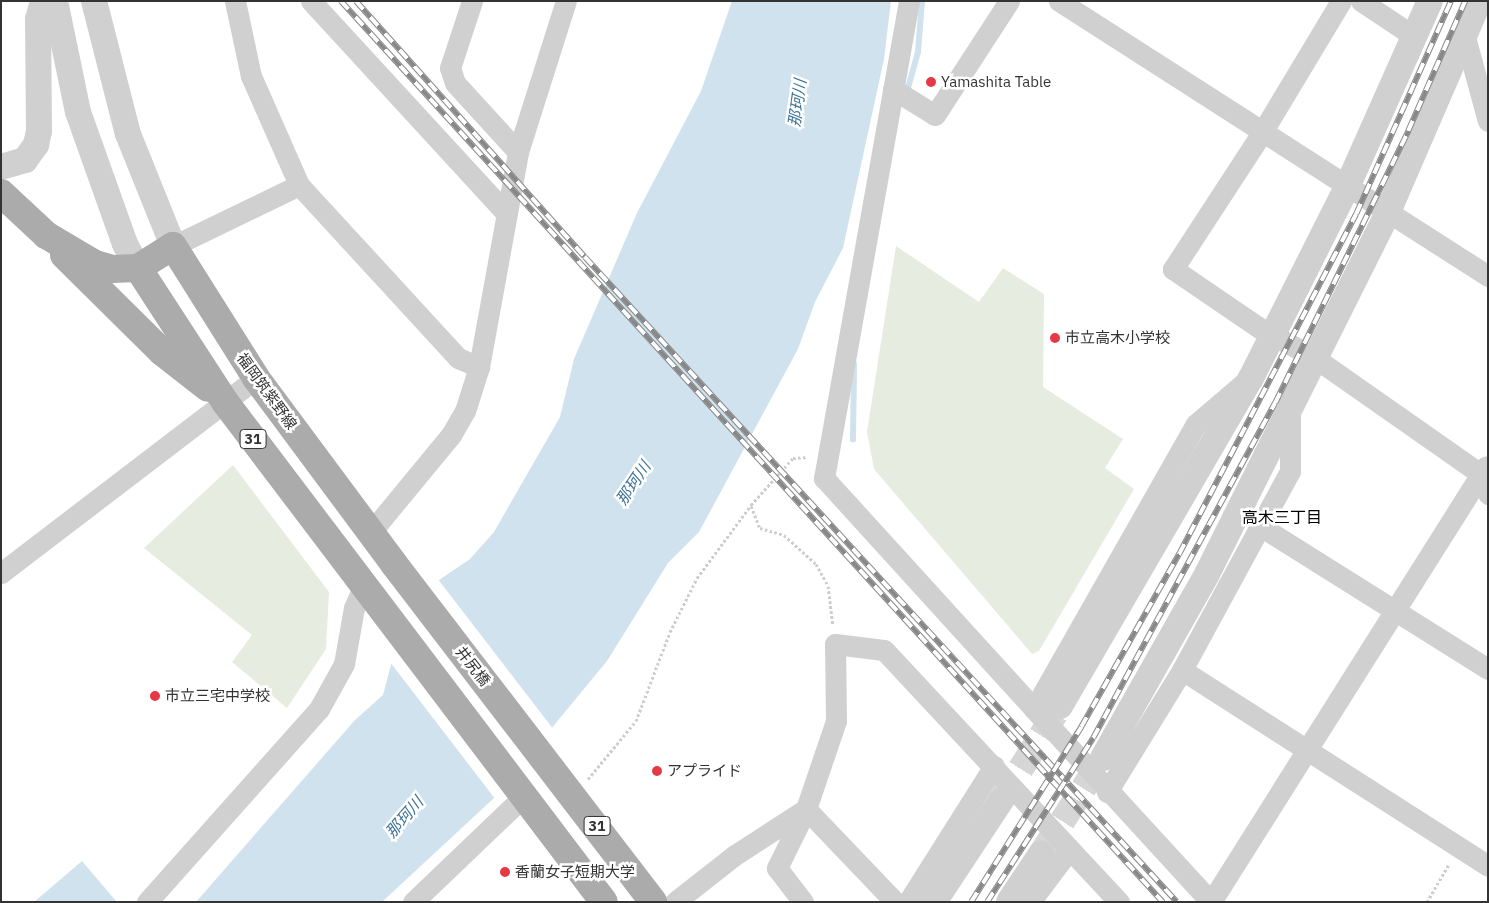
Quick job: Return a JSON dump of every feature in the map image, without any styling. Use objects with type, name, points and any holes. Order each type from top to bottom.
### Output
[{"type":"main road","points":[[1,193],[46,235],[91,285],[162,352],[225,402]]},
{"type":"main road","points":[[46,235],[95,264],[112,268],[138,268],[173,246]]},
{"type":"main road","name":"福岡筑紫野線","points":[[173,246],[256,378],[394,564]]},
{"type":"main road","name":"31","points":[[138,268],[225,402],[604,902]]},
{"type":"main road","name":"井尻橋","points":[[394,564],[653,902]]},
{"type":"street","points":[[1,167],[25,160],[37,138],[38,19],[43,1]]},
{"type":"street","points":[[55,1],[78,112],[125,244],[138,268]]},
{"type":"street","points":[[94,1],[128,134],[173,246],[299,185]]},
{"type":"street","points":[[235,1],[252,76],[299,185],[458,358],[479,367]]},
{"type":"street","points":[[311,1],[507,214]]},
{"type":"street","points":[[472,1],[450,68],[455,83],[518,152]]},
{"type":"street","points":[[371,532],[451,435],[465,411],[479,367],[518,152],[566,1]]},
{"type":"street","points":[[909,1],[824,478],[1107,792],[1210,901],[1308,748],[1393,610],[1486,477],[1315,358],[1273,335],[1173,270],[1263,131],[1341,1]]},
{"type":"street","points":[[893,89],[935,115],[1009,1]]},
{"type":"street","points":[[1059,1],[1348,185],[1387,214],[1488,276]]},
{"type":"street","points":[[1361,1],[1415,37]]},
{"type":"street","points":[[1060,706],[1251,378],[1348,185],[1430,1]]},
{"type":"street","points":[[1103,758],[1207,574],[1387,214],[1479,1]]},
{"type":"street","points":[[1465,37],[1488,120]]},
{"type":"street","points":[[1,573],[256,378]]},
{"type":"street","points":[[1034,709],[1196,424],[1251,378]]},
{"type":"street","points":[[1107,792],[1182,670],[1290,471],[1290,407]]},
{"type":"street","points":[[1260,526],[1488,669]]},
{"type":"street","points":[[147,902],[318,709],[344,664],[354,608],[370,594]]},
{"type":"street","points":[[802,902],[778,868],[806,809],[836,721],[835,644],[884,650],[994,766],[1068,850],[1119,902]]},
{"type":"street","points":[[1182,670],[1308,748],[1488,866]]},
{"type":"street","points":[[908,902],[994,766]]},
{"type":"street","points":[[413,902],[522,794]]},
{"type":"street","points":[[934,902],[1000,802]]},
{"type":"street","points":[[675,902],[735,856],[806,809]]},
{"type":"street","points":[[806,809],[896,902]]},
{"type":"street","points":[[1030,902],[1068,850]]},
{"type":"street","points":[[1008,902],[1041,854]]},
{"type":"path","points":[[588,779],[636,721],[670,632],[697,578],[751,505],[793,458],[828,455]]},
{"type":"path","points":[[751,505],[760,528],[784,535],[816,564],[828,586],[835,644]]},
{"type":"path","points":[[1427,902],[1459,848]]},
{"type":"shaded area","points":[[896,246],[979,302],[1003,268],[1044,294],[1043,387],[1123,439],[1105,468],[1134,489],[1039,651],[1032,654],[874,469],[867,432]]},
{"type":"shaded area","points":[[233,465],[329,592],[326,649],[287,708],[232,662],[252,635],[144,548]]},
{"type":"water","name":"那珂川","points":[[732,1],[891,1],[884,59],[843,248],[815,302],[798,349],[699,532],[668,563],[607,661],[494,798],[382,902],[196,902],[355,720],[383,695],[392,661],[439,580],[470,559],[494,532],[560,417],[574,359],[637,213],[701,91]]},
{"type":"water","points":[[82,861],[116,901],[34,902]]},
{"type":"pier","points":[[437,578],[554,730],[496,800],[390,662]]},
{"type":"waterway","points":[[907,92],[918,52],[922,1]]},
{"type":"waterway","points":[[853,440],[854,365]]},
{"type":"tunnel","points":[[1000,802],[1060,706]]},
{"type":"tunnel","points":[[1041,854],[1103,758]]},
{"type":"railway","points":[[341,1],[1163,902]]},
{"type":"railway","points":[[356,1],[585,257],[1177,902]]},
{"type":"railway","points":[[971,902],[1081,727],[1179,554],[1356,214],[1451,1]]},
{"type":"railway","points":[[987,902],[1093,738],[1275,403],[1408,131],[1465,1]]},
{"type":"place","name":"Yamashita Table","points":[[931,82]]},
{"type":"place","name":"市立高木小学校","points":[[1055,338]]},
{"type":"place","name":"市立三宅中学校","points":[[155,696]]},
{"type":"place","name":"アプライド","points":[[657,771]]},
{"type":"place","name":"香蘭女子短期大学","points":[[505,872]]},
{"type":"district","name":"高木三丁目","points":[[1282,517]]}]
